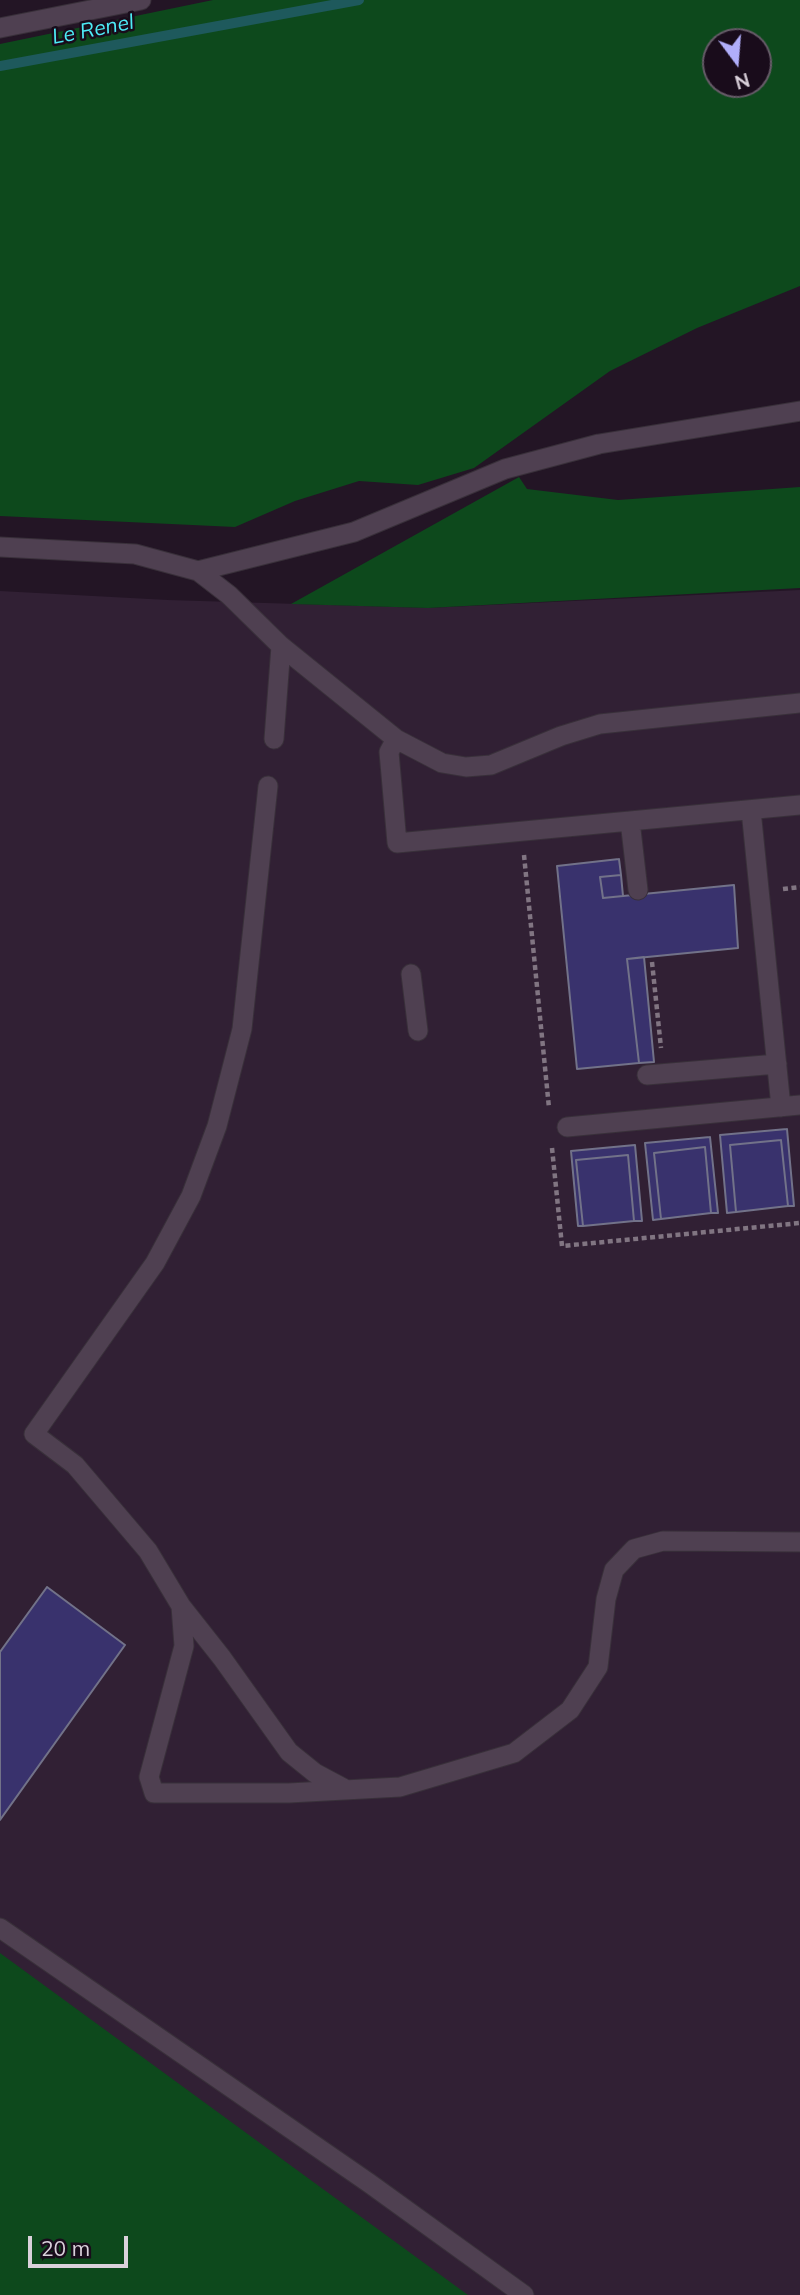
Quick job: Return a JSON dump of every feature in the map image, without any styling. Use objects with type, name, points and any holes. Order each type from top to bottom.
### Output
[{"type":"lane","points":[[0,28],[141,0]]},
{"type":"lane","points":[[198,571],[354,532],[505,469],[600,444],[800,411]]},
{"type":"lane","points":[[0,547],[135,554],[198,571],[229,595],[281,646],[396,739],[442,763],[466,767],[491,765],[561,736],[600,724],[800,703]]},
{"type":"lane","points":[[274,739],[281,646]]},
{"type":"lane","points":[[396,739],[389,752],[397,843],[800,805]]},
{"type":"lane","points":[[268,786],[242,1029],[216,1126],[191,1196],[155,1263],[34,1434],[75,1465],[148,1551],[181,1606],[289,1752],[315,1773],[345,1789]]},
{"type":"lane","points":[[567,1127],[791,1106],[777,1064],[751,810]]},
{"type":"lane","points":[[630,821],[638,890]]},
{"type":"lane","points":[[411,974],[418,1031]]},
{"type":"lane","points":[[656,1074],[777,1064]]},
{"type":"lane","points":[[181,1606],[184,1646],[149,1777],[154,1793],[289,1793],[400,1787],[514,1753],[570,1710],[598,1667],[606,1599],[614,1570],[634,1549],[663,1541],[800,1542]]},
{"type":"lane","points":[[0,1928],[358,2175],[524,2295]]},
{"type":"path","points":[[781,889],[800,887]]},
{"type":"path","points":[[652,962],[656,1074]]},
{"type":"shaded area","points":[[800,590],[800,2295],[0,2295],[0,591],[168,600],[428,608]]},
{"type":"green space","points":[[213,0],[800,0],[800,286],[697,328],[610,371],[474,468],[418,485],[359,481],[295,501],[235,527],[0,516],[0,44]]},
{"type":"green space","points":[[519,477],[527,489],[618,500],[800,487],[800,588],[428,608],[291,604]]},
{"type":"green space","points":[[0,1953],[468,2295],[0,2295]]},
{"type":"building","points":[[619,859],[621,875],[600,877],[603,898],[734,885],[738,948],[627,959],[639,1063],[577,1069],[557,866]]},
{"type":"building","points":[[621,875],[623,896],[603,898],[600,877]]},
{"type":"building","points":[[644,957],[654,1062],[639,1063],[627,959]]},
{"type":"building","points":[[787,1129],[794,1206],[788,1206],[781,1140],[730,1145],[736,1212],[727,1213],[720,1135]]},
{"type":"building","points":[[710,1137],[718,1213],[711,1213],[705,1147],[654,1153],[661,1219],[653,1220],[645,1143]]},
{"type":"building","points":[[781,1140],[788,1206],[736,1212],[730,1145]]},
{"type":"building","points":[[635,1145],[642,1221],[634,1221],[628,1155],[576,1160],[583,1226],[578,1226],[571,1151]]},
{"type":"building","points":[[705,1147],[711,1213],[661,1219],[654,1153]]},
{"type":"building","points":[[628,1155],[634,1221],[583,1226],[576,1160]]},
{"type":"building","points":[[47,1587],[125,1645],[0,1820],[0,1652]]},
{"type":"waterway","name":"Le Renel","points":[[0,66],[359,0]]}]
